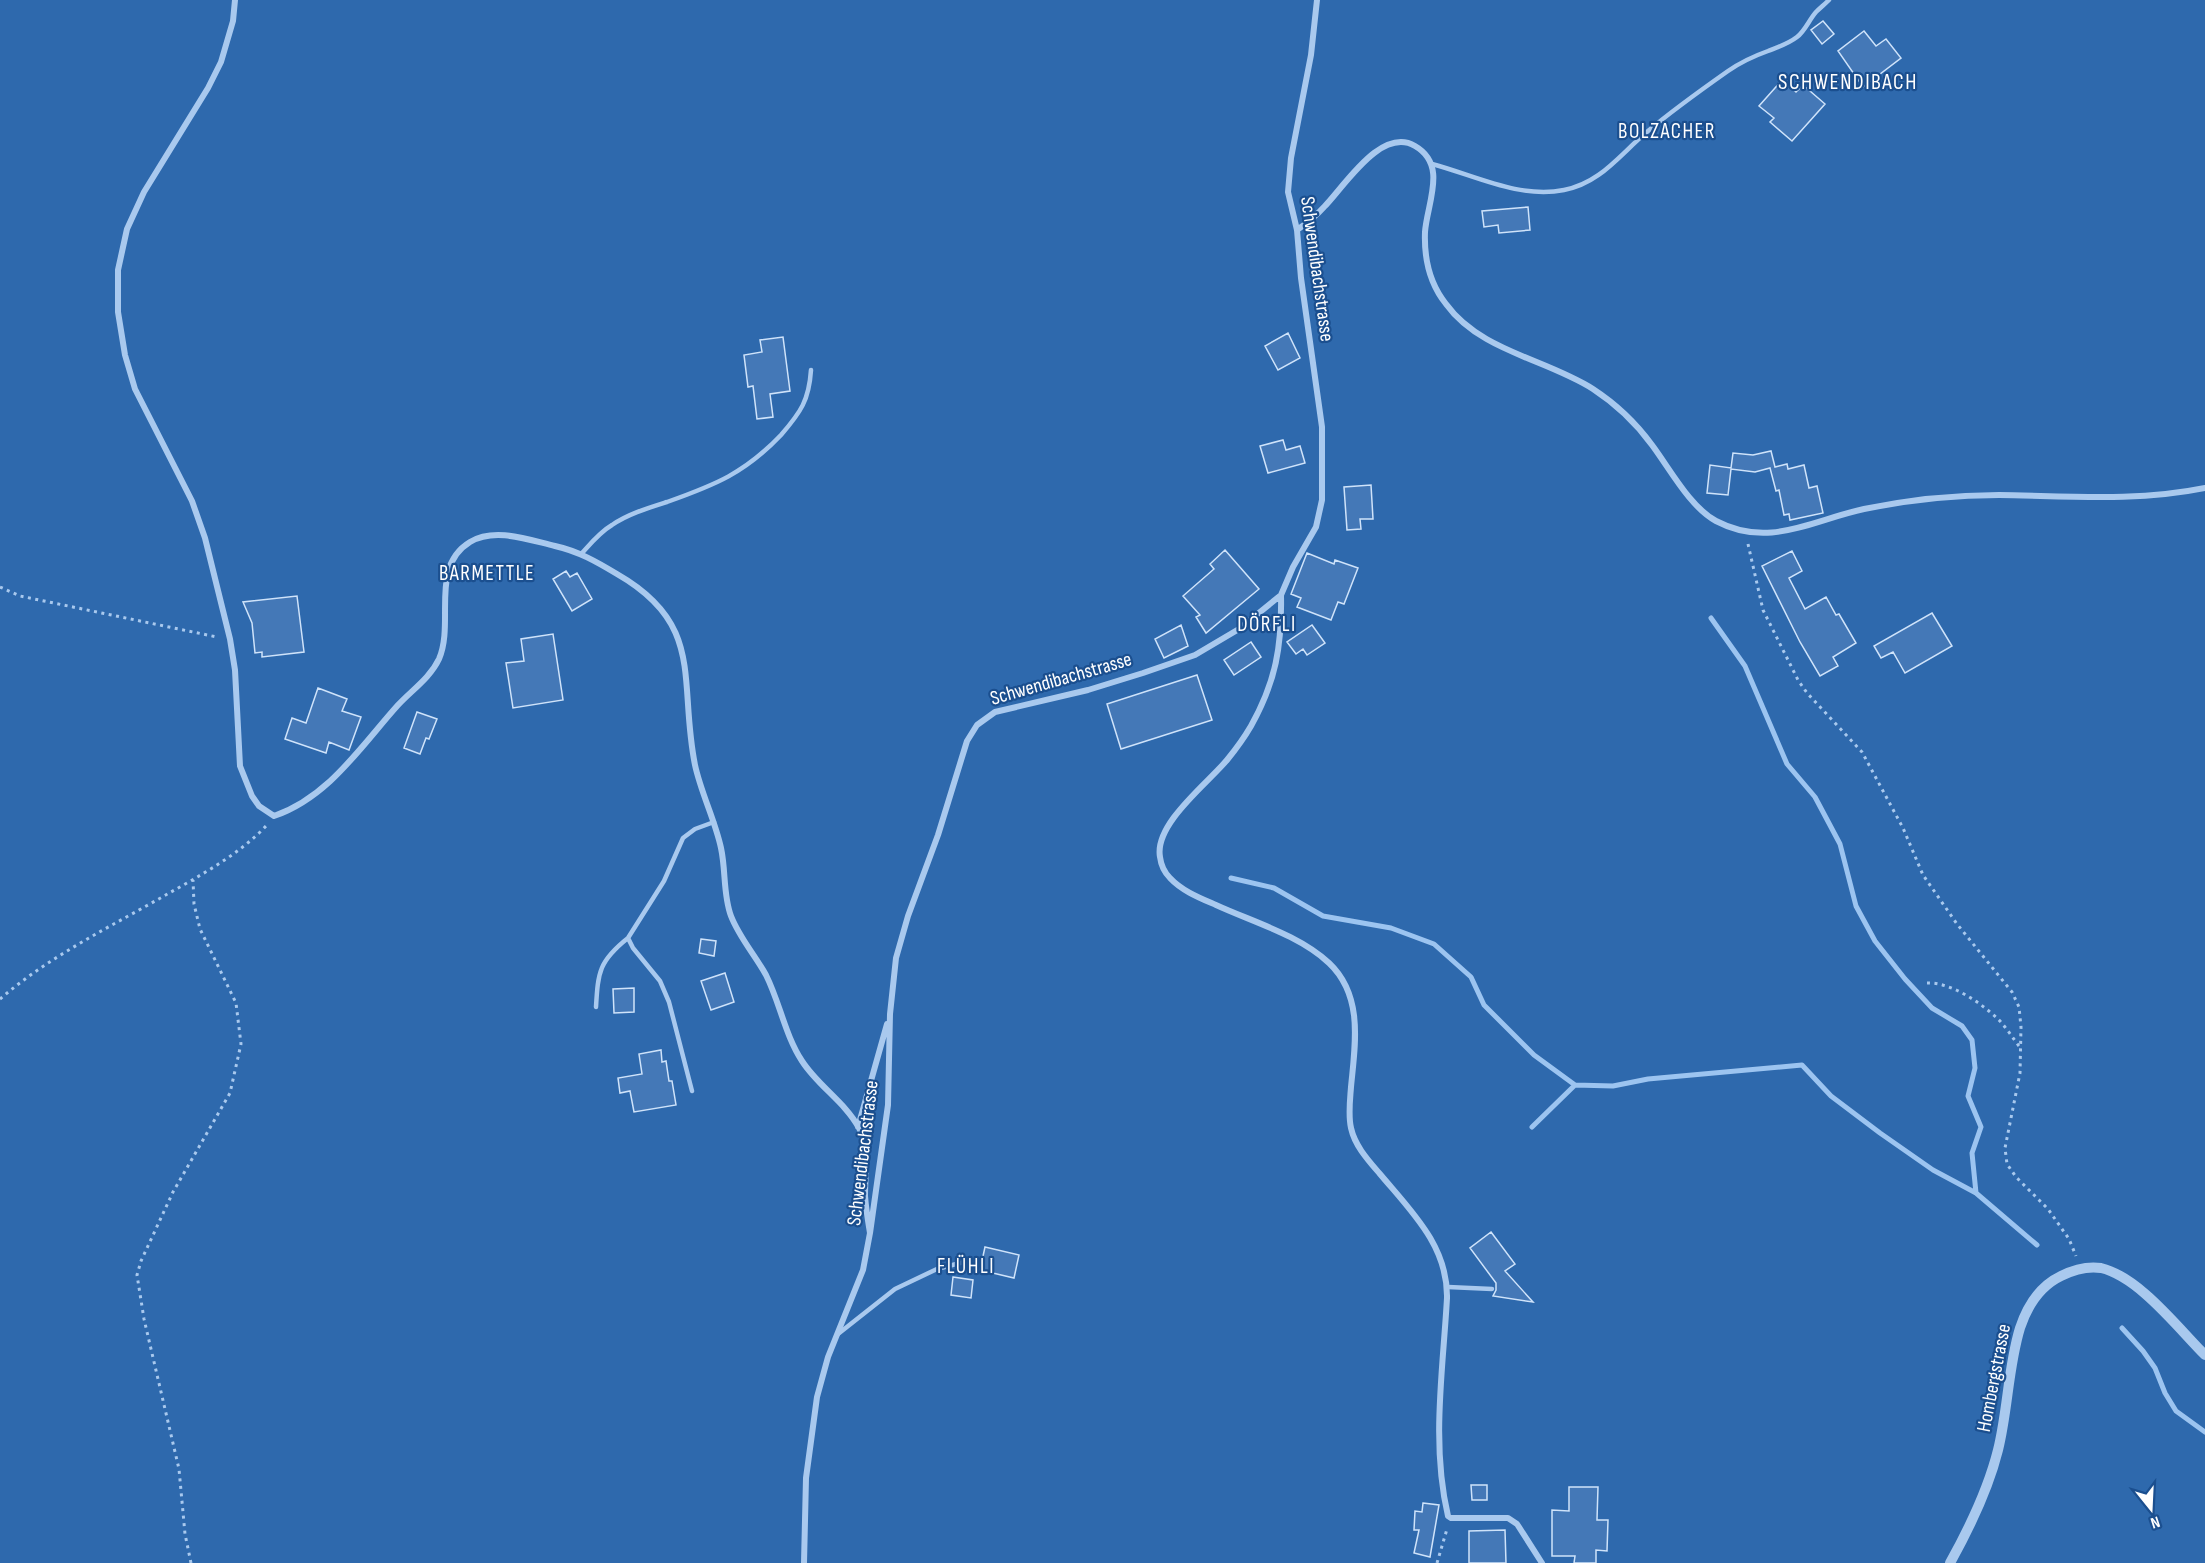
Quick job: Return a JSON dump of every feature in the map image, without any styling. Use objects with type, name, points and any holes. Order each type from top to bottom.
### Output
[{"type":"street","points":[[235,0],[233,21],[221,62],[208,88],[134,210],[121,250],[117,290],[121,335],[130,373],[150,421],[192,501],[205,538],[230,639],[237,690],[240,766],[252,796],[259,806],[274,816],[293,810],[323,787],[359,752],[398,705],[430,674],[441,652],[446,581],[454,558],[468,544],[488,536],[502,535],[564,547],[582,554],[626,579],[662,609],[677,632],[684,659],[687,713],[696,768],[714,822],[725,870],[728,905],[734,923],[766,976],[798,1054],[810,1073],[858,1127],[864,1147],[865,1198],[870,1233]]},
{"type":"street","name":"Schwendibachstrasse","points":[[804,1563],[806,1478],[820,1381],[863,1270],[870,1233],[888,1106],[890,1014],[895,966],[908,916],[936,844],[966,741],[977,725],[1005,708],[1088,690],[1195,655],[1239,628],[1281,596],[1293,567],[1316,527],[1323,489],[1322,427],[1301,278],[1297,230],[1289,201],[1289,177],[1311,55],[1317,0]]},
{"type":"street","points":[[1297,230],[1325,207],[1366,161],[1382,147],[1399,141],[1413,144],[1432,164],[1434,182],[1425,234],[1426,256],[1433,284],[1448,308],[1461,321],[1490,341],[1556,369],[1592,388],[1607,399],[1639,428],[1700,509],[1715,520],[1746,532],[1768,534],[1876,506],[1966,496],[2120,497],[2167,494],[2205,488]]},
{"type":"street","points":[[1281,596],[1280,648],[1276,666],[1261,705],[1250,727],[1227,760],[1167,827],[1159,847],[1161,863],[1170,879],[1197,897],[1293,939],[1315,952],[1337,972],[1350,995],[1356,1025],[1349,1102],[1354,1137],[1364,1155],[1418,1219],[1435,1244],[1445,1269],[1448,1287],[1438,1438],[1442,1488],[1451,1518],[1501,1517],[1513,1521],[1542,1563]]},
{"type":"street","points":[[858,1127],[890,1014]]},
{"type":"street","name":"Hombergstrasse","points":[[1950,1563],[1981,1501],[1998,1450],[2016,1342],[2023,1319],[2044,1287],[2056,1278],[2080,1269],[2101,1268],[2114,1273],[2153,1302],[2205,1355]]},
{"type":"lane","points":[[1432,164],[1497,184],[1534,192],[1563,191],[1588,183],[1611,167],[1646,132],[1730,70],[1757,55],[1785,45],[1799,36],[1829,0]]},
{"type":"lane","points":[[582,554],[606,529],[621,519],[712,484],[747,466],[772,444],[805,404],[811,370]]},
{"type":"lane","points":[[596,1007],[597,980],[604,961],[628,938],[664,881],[683,838],[695,829],[714,822]]},
{"type":"lane","points":[[628,938],[633,948],[660,981],[669,1002],[692,1091]]},
{"type":"lane","points":[[838,1334],[895,1289],[937,1269],[964,1262]]},
{"type":"lane","points":[[1448,1287],[1492,1289]]},
{"type":"path","points":[[1746,532],[1762,610],[1798,680],[1807,693],[1862,752],[1903,828],[1923,875],[1957,924],[2012,992],[2019,1007],[2020,1073],[2005,1148],[2007,1164],[2016,1177],[2048,1209],[2070,1239],[2080,1269]]},
{"type":"path","points":[[0,587],[20,596],[230,639]]},
{"type":"path","points":[[0,999],[24,978],[55,957],[193,880],[246,844],[274,816]]},
{"type":"path","points":[[191,1563],[185,1534],[179,1469],[144,1319],[137,1275],[173,1192],[230,1093],[241,1044],[236,1003],[200,929],[194,904],[193,880]]},
{"type":"path","points":[[1927,983],[1938,983],[1977,1003],[1999,1020],[2020,1047]]},
{"type":"path","points":[[1437,1563],[1451,1518]]},
{"type":"shaded area","points":[[0,0],[2205,0],[2205,1563],[0,1563]]},
{"type":"building","points":[[1823,21],[1834,34],[1822,44],[1811,30]]},
{"type":"building","points":[[1864,31],[1876,46],[1886,39],[1901,58],[1863,87],[1838,51]]},
{"type":"building","points":[[1782,80],[1796,92],[1803,85],[1825,104],[1792,141],[1770,122],[1774,118],[1759,106]]},
{"type":"building","points":[[1528,207],[1530,230],[1499,233],[1498,225],[1484,227],[1482,211]]},
{"type":"building","points":[[1288,333],[1300,358],[1278,370],[1265,346]]},
{"type":"building","points":[[783,337],[790,391],[770,394],[773,417],[757,419],[753,386],[748,387],[744,355],[762,352],[760,340]]},
{"type":"building","points":[[1283,440],[1286,450],[1300,446],[1305,463],[1268,473],[1260,446]]},
{"type":"building","points":[[1771,451],[1775,467],[1787,464],[1788,469],[1804,465],[1809,488],[1817,486],[1823,513],[1790,520],[1789,514],[1784,515],[1779,490],[1776,491],[1770,468],[1755,472],[1731,469],[1728,495],[1707,493],[1710,465],[1731,468],[1733,453],[1753,455]]},
{"type":"building","points":[[1371,485],[1373,519],[1360,519],[1361,529],[1347,530],[1344,487]]},
{"type":"building","points":[[1225,550],[1259,589],[1206,633],[1196,617],[1200,615],[1183,596],[1214,569],[1210,564]]},
{"type":"building","points":[[1792,551],[1802,571],[1789,578],[1805,609],[1826,597],[1856,643],[1833,657],[1838,666],[1820,676],[1800,642],[1762,566]]},
{"type":"building","points":[[1307,553],[1334,564],[1335,560],[1358,568],[1344,604],[1338,602],[1331,620],[1297,607],[1301,598],[1291,594]]},
{"type":"building","points":[[566,571],[570,577],[577,573],[592,599],[572,611],[553,579]]},
{"type":"building","points":[[297,596],[304,652],[262,657],[262,652],[255,653],[252,623],[243,602]]},
{"type":"building","points":[[1932,613],[1952,646],[1905,673],[1893,652],[1881,658],[1874,646]]},
{"type":"building","points":[[1181,625],[1188,646],[1164,658],[1155,639]]},
{"type":"building","points":[[1312,625],[1325,643],[1307,655],[1303,649],[1296,654],[1287,642]]},
{"type":"building","points":[[553,634],[563,700],[513,708],[506,663],[524,661],[521,639]]},
{"type":"building","points":[[1251,642],[1261,657],[1234,675],[1224,660]]},
{"type":"building","points":[[1197,675],[1212,720],[1121,749],[1107,704]]},
{"type":"building","points":[[318,688],[347,699],[342,711],[361,717],[349,750],[329,742],[326,753],[285,739],[292,718],[306,723]]},
{"type":"building","points":[[417,712],[437,719],[420,754],[404,748]]},
{"type":"building","points":[[701,939],[716,941],[714,956],[699,953]]},
{"type":"building","points":[[725,973],[734,1002],[711,1010],[701,981]]},
{"type":"building","points":[[634,988],[634,1012],[614,1013],[613,989]]},
{"type":"building","points":[[661,1050],[662,1062],[666,1061],[669,1081],[672,1081],[676,1105],[634,1112],[630,1091],[620,1093],[618,1078],[642,1074],[639,1054]]},
{"type":"building","points":[[1491,1232],[1515,1264],[1505,1271],[1533,1302],[1493,1296],[1496,1283],[1470,1248]]},
{"type":"building","points":[[985,1247],[1019,1255],[1014,1278],[980,1270]]},
{"type":"building","points":[[953,1277],[973,1280],[971,1298],[951,1295]]},
{"type":"building","points":[[1471,1485],[1487,1485],[1487,1500],[1472,1500]]},
{"type":"building","points":[[1569,1487],[1598,1487],[1597,1520],[1608,1520],[1607,1551],[1596,1550],[1596,1563],[1574,1563],[1575,1556],[1552,1556],[1552,1510],[1569,1511]]},
{"type":"building","points":[[1423,1503],[1439,1505],[1430,1557],[1414,1553],[1419,1530],[1414,1530],[1415,1511],[1422,1512]]},
{"type":"building","points":[[1505,1530],[1506,1563],[1469,1563],[1469,1531]]},
{"type":"waterway","points":[[1711,618],[1745,666],[1787,764],[1815,797],[1840,844],[1856,906],[1875,941],[1932,1008],[1962,1026],[1972,1040],[1975,1068],[1968,1096],[1981,1127],[1972,1153],[1976,1193]]},
{"type":"waterway","points":[[1231,878],[1274,888],[1323,916],[1391,928],[1434,944],[1471,977],[1484,1005],[1534,1055],[1575,1085],[1613,1086],[1648,1079],[1802,1065],[1831,1096],[1933,1170],[1976,1193],[2037,1245]]},
{"type":"waterway","points":[[1532,1127],[1575,1085]]},
{"type":"waterway","points":[[2122,1328],[2155,1368],[2165,1393],[2176,1411],[2205,1432]]},
{"type":"district","name":"SCHWENDIBACH","points":[[1848,82]]},
{"type":"district","name":"BOLZACHER","points":[[1667,131]]},
{"type":"district","name":"BARMETTLE","points":[[487,573]]},
{"type":"district","name":"DÖRFLI","points":[[1267,624]]},
{"type":"district","name":"FLÜHLI","points":[[966,1266]]}]
